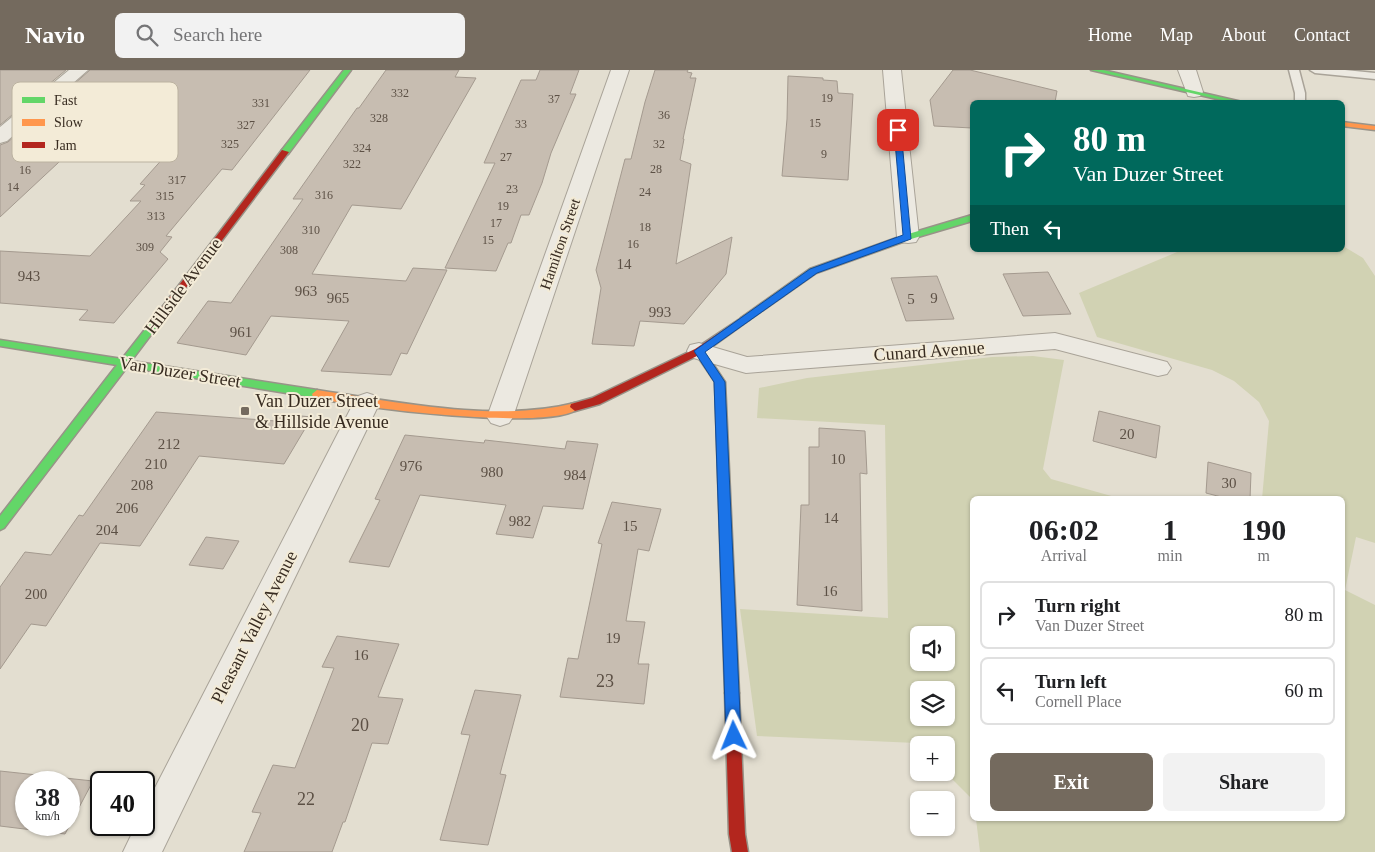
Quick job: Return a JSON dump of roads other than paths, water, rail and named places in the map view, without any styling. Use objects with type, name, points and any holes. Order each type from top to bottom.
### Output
[{"type":"street","points":[[65,82],[79,70]]},
{"type":"street","name":"Hillside Avenue","points":[[0,525],[348,70]]},
{"type":"street","name":"Hamilton Street","points":[[500,417],[620,70]]},
{"type":"street","points":[[892,70],[908,237]]},
{"type":"street","points":[[1094,70],[1229,100]]},
{"type":"street","points":[[1187,70],[1194,92]]},
{"type":"street","points":[[1345,124],[1375,128]]},
{"type":"street","points":[[0,137],[12,127]]},
{"type":"street","name":"Van Duzer Street","points":[[0,343],[367,402],[500,417],[556,413],[596,401],[699,351],[813,271],[908,237],[970,219]]},
{"type":"street","name":"Cunard Avenue","points":[[699,351],[746,365],[1055,342],[1158,368]]},
{"type":"street","points":[[699,351],[720,382],[737,834],[740,852]]},
{"type":"street","name":"Pleasant Valley Avenue","points":[[142,852],[367,402]]},
{"type":"lane","points":[[1294,70],[1300,100]]},
{"type":"lane","points":[[1315,70],[1375,76]]},
{"type":"place","name":"Van Duzer Street & Hillside Avenue","points":[[245,411]]}]
